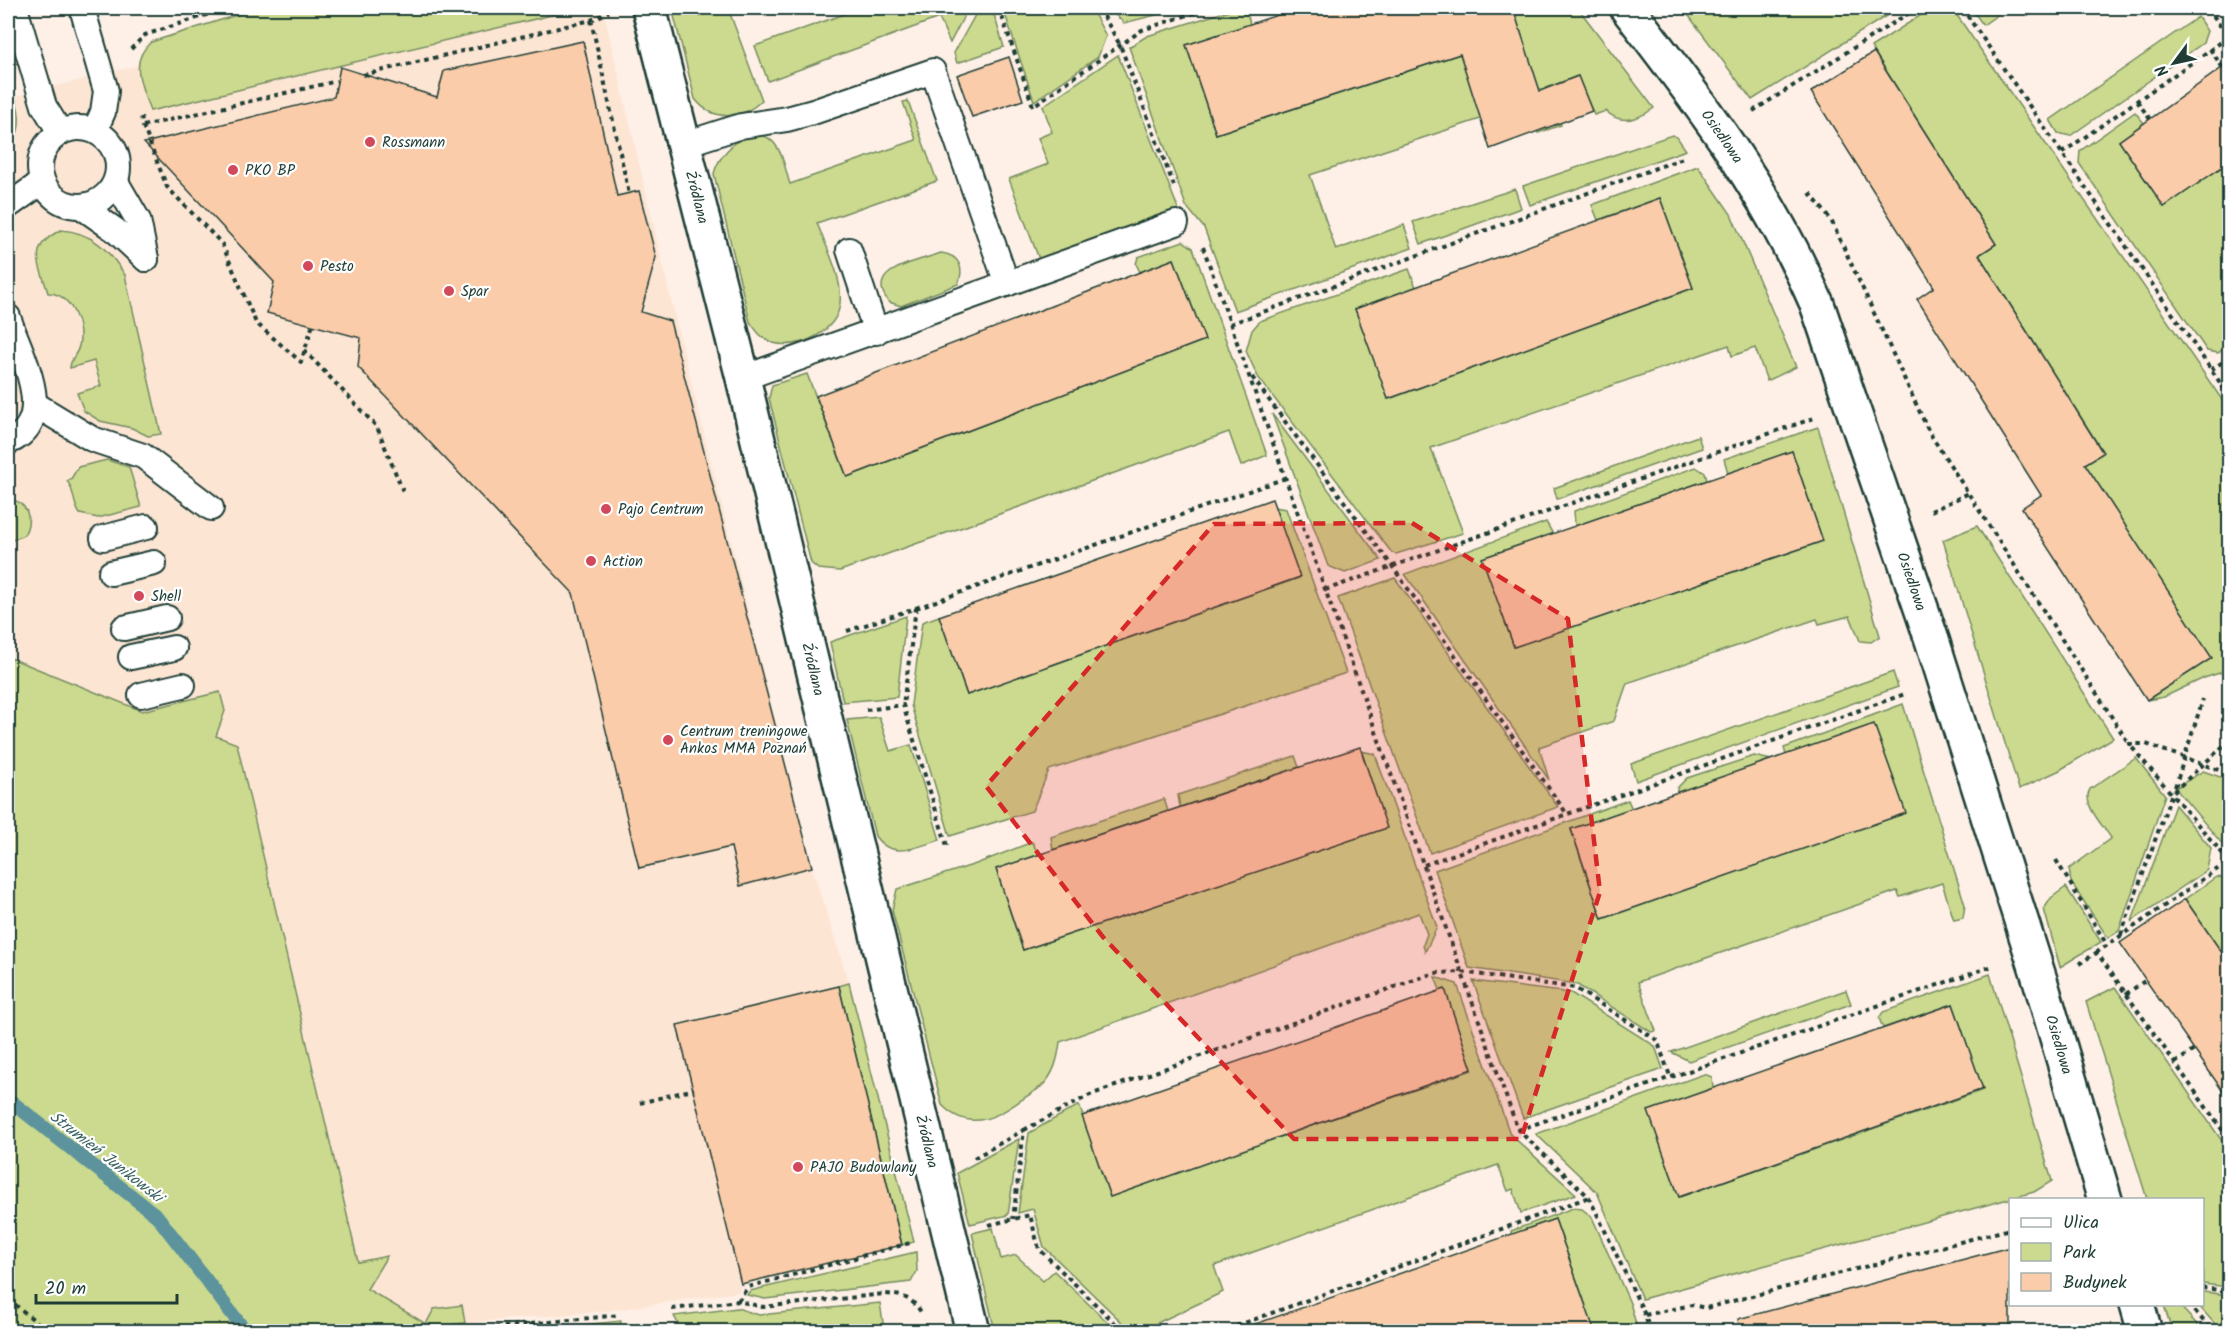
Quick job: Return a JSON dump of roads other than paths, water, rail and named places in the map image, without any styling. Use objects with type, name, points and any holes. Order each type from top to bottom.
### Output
[{"type":"street","name":"Źródlana","points":[[649,8],[686,144],[973,1332]]},
{"type":"street","name":"Osiedlowa","points":[[1627,8],[1704,108],[1752,180],[1796,255],[1817,304],[1932,640],[2040,980],[2104,1198]]},
{"type":"street","points":[[2137,1306],[2145,1332]]},
{"type":"lane","points":[[15,8],[44,106],[60,132]]},
{"type":"lane","points":[[82,8],[106,91],[103,112],[95,130]]},
{"type":"lane","points":[[686,144],[741,126],[787,119],[813,112],[933,71],[1007,284]]},
{"type":"lane","points":[[82,207],[103,199],[116,182],[118,158],[105,138],[95,130],[83,128],[60,132],[44,148],[40,171],[42,182],[58,201],[82,207],[115,230],[146,259],[138,220],[116,182]]},
{"type":"lane","points":[[8,206],[42,182]]},
{"type":"lane","points":[[743,378],[1176,223]]},
{"type":"lane","points":[[849,250],[876,332]]},
{"type":"lane","points":[[8,317],[36,405],[29,427],[8,442]]},
{"type":"lane","points":[[36,405],[92,439],[143,456],[211,508]]},
{"type":"lane","points":[[103,538],[146,527]]},
{"type":"lane","points":[[111,573],[154,563]]},
{"type":"lane","points":[[124,628],[167,618]]},
{"type":"lane","points":[[131,657],[174,648]]},
{"type":"lane","points":[[141,695],[183,685]]},
{"type":"waterway","name":"Strumień Junikowski","points":[[8,1099],[157,1216],[246,1332]]},
{"type":"place","name":"Rossmann","points":[[370,142]]},
{"type":"place","name":"PKO BP","points":[[233,170]]},
{"type":"place","name":"Pesto","points":[[308,266]]},
{"type":"place","name":"Spar","points":[[449,291]]},
{"type":"place","name":"Pajo Centrum","points":[[606,509]]},
{"type":"place","name":"Action","points":[[591,561]]},
{"type":"place","name":"Shell","points":[[139,596]]},
{"type":"place","name":"Centrum treningowe Ankos MMA Poznań","points":[[668,740]]},
{"type":"place","name":"PAJO Budowlany","points":[[798,1167]]}]
